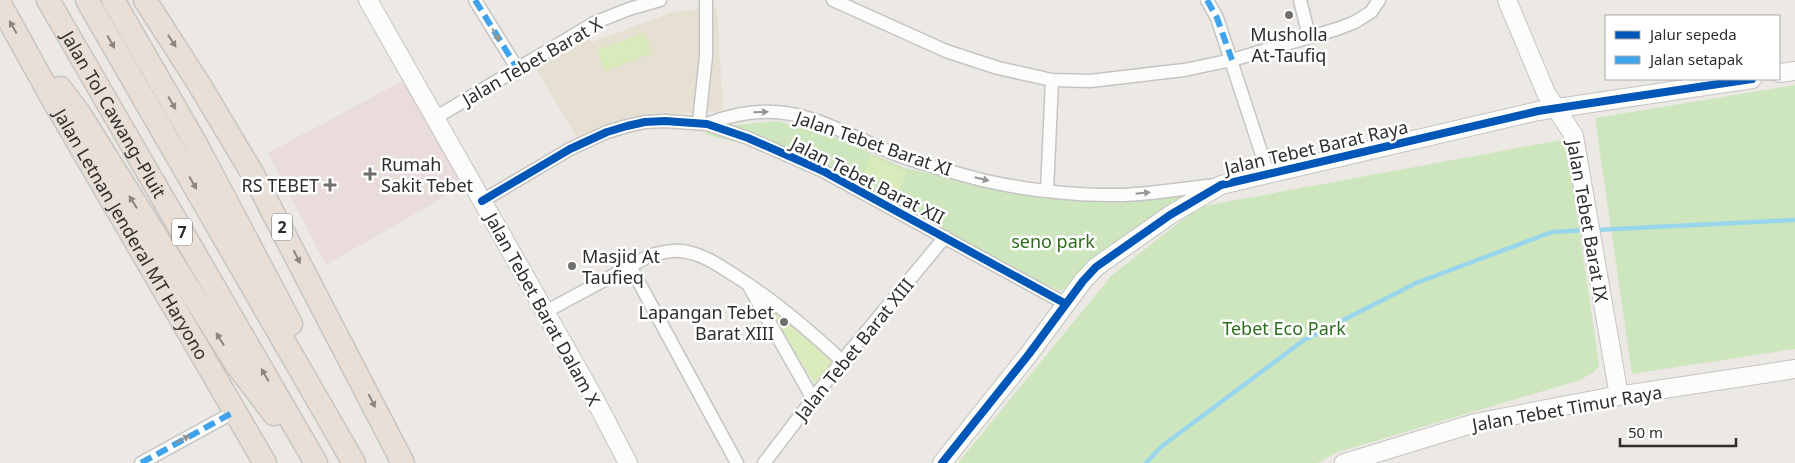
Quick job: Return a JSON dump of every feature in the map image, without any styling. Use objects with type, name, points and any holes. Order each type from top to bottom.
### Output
[{"type":"highway","name":"Jalan Tol Cawang–Pluit","points":[[48,0],[316,463]]},
{"type":"highway","name":"Jalan Tol Cawang–Pluit","points":[[87,0],[354,463]]},
{"type":"highway","points":[[114,0],[196,144],[325,388],[354,463]]},
{"type":"highway","name":"2","points":[[145,0],[195,78],[258,183],[404,463]]},
{"type":"highway","name":"Jalan Letnan Jenderal MT Haryono","points":[[0,4],[52,98],[265,463]]},
{"type":"highway","points":[[26,49],[79,113],[236,364],[311,463]]},
{"type":"street","name":"Jalan Tebet Barat Dalam X","points":[[368,0],[545,312],[628,463]]},
{"type":"street","points":[[476,0],[517,68]]},
{"type":"street","name":"Jalan Tebet Barat X","points":[[436,118],[596,22],[629,9],[660,0]]},
{"type":"street","points":[[703,123],[706,0]]},
{"type":"street","points":[[833,0],[946,51],[998,68],[1052,80],[1090,81],[1184,70],[1232,60],[1354,22],[1371,12],[1379,0]]},
{"type":"street","points":[[1207,0],[1217,18],[1232,60],[1268,172]]},
{"type":"street","points":[[1300,0],[1309,36]]},
{"type":"street","name":"Jalan Tebet Barat IX","points":[[1507,0],[1546,93],[1574,136],[1619,396]]},
{"type":"street","points":[[1780,74],[1795,70]]},
{"type":"street","points":[[1047,191],[1052,80]]},
{"type":"street","name":"Jalan Tebet Barat Raya","points":[[942,463],[1029,354],[1083,281],[1111,256],[1170,215],[1221,185],[1268,172],[1555,108],[1745,80]]},
{"type":"street","name":"Jalan Tebet Barat XI","points":[[703,123],[740,113],[762,111],[804,116],[900,156],[983,180],[1047,191],[1122,195],[1221,185]]},
{"type":"street","name":"Jalan Tebet Barat XII","points":[[482,201],[570,150],[607,132],[645,122],[703,123],[748,138],[823,170],[1066,304]]},
{"type":"street","name":"Jalan Tebet Barat XIII","points":[[764,463],[842,361],[945,237]]},
{"type":"street","points":[[545,312],[651,256],[666,251],[681,251],[702,256],[747,283],[806,328],[842,361]]},
{"type":"street","points":[[630,266],[737,463]]},
{"type":"street","points":[[747,283],[813,399]]},
{"type":"street","name":"Jalan Tebet Timur Raya","points":[[1344,463],[1475,423],[1619,396],[1795,369]]},
{"type":"street","points":[[140,463],[234,412]]},
{"type":"shaded area","points":[[717,8],[723,111],[630,117],[578,140],[533,63],[586,35],[592,42],[676,11]]},
{"type":"shaded area","name":"Rumah Sakit Tebet","points":[[408,78],[468,183],[326,265],[268,153]]},
{"type":"green space","points":[[644,33],[652,53],[605,71],[597,50]]},
{"type":"green space","points":[[1795,85],[1795,349],[1632,374],[1595,118]]},
{"type":"green space","name":"seno park","points":[[777,121],[824,132],[904,168],[1047,198],[1118,203],[1185,194],[1061,291],[1020,273],[798,158],[704,134],[716,127]]},
{"type":"green space","name":"Tebet Eco Park","points":[[1566,139],[1599,365],[1594,372],[1580,380],[1335,453],[1318,463],[958,463],[1112,275],[1199,207]]},
{"type":"green space","points":[[871,155],[907,172],[899,190],[863,174]]},
{"type":"green space","name":"Lapangan Tebet Barat XIII","points":[[762,297],[833,360],[815,384],[792,348]]},
{"type":"waterway","points":[[1595,230],[1795,220]]},
{"type":"waterway","points":[[1146,463],[1162,446],[1304,340],[1416,283],[1552,232],[1587,230]]},
{"type":"tram line","points":[[0,17],[80,166],[255,463]]},
{"type":"marked path","points":[[475,0],[517,68]]},
{"type":"marked path","points":[[1207,0],[1217,18],[1232,60]]},
{"type":"marked path","points":[[141,463],[234,412]]},
{"type":"cycle path","points":[[942,463],[1029,354],[1083,281],[1096,267],[1170,215],[1221,185],[1538,111],[1745,80]]},
{"type":"cycle path","points":[[482,201],[570,149],[607,132],[645,122],[665,121],[707,124],[748,138],[823,171],[1066,304]]},
{"type":"place","name":"Musholla At-Taufiq","points":[[1289,15]]},
{"type":"place","name":"Rumah Sakit Tebet","points":[[370,174]]},
{"type":"place","name":"RS TEBET","points":[[330,185]]},
{"type":"place","name":"Masjid At Taufieq","points":[[572,266]]},
{"type":"place","name":"Lapangan Tebet Barat XIII","points":[[784,322]]}]
